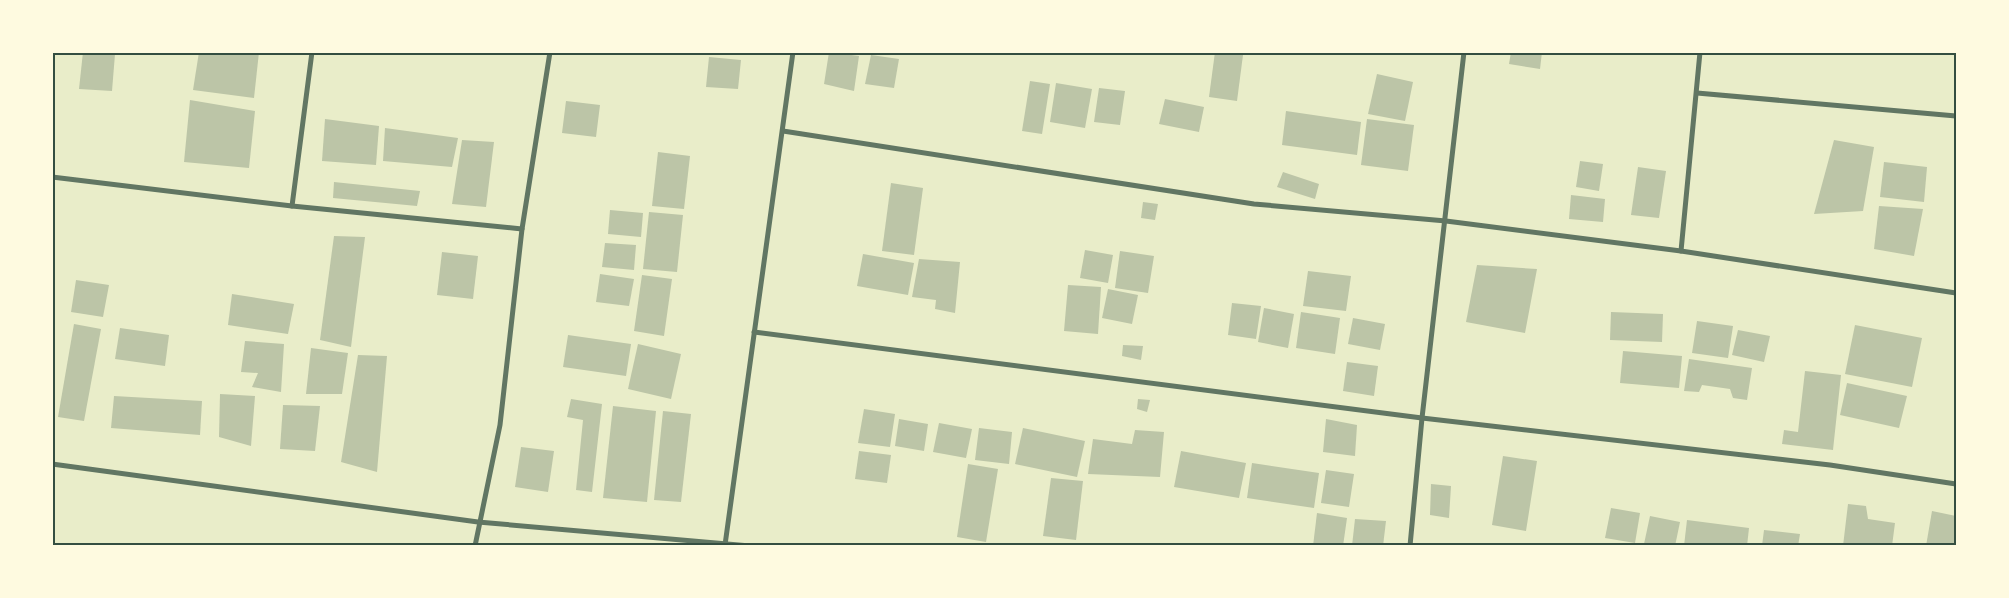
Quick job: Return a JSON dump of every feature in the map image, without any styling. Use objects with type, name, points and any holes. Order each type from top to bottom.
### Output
[{"type":"street","points":[[292,206],[312,52]]},
{"type":"street","points":[[475,546],[478,522],[493,463],[500,424],[522,229],[550,52]]},
{"type":"street","points":[[725,544],[793,52]]},
{"type":"street","points":[[1410,546],[1422,418],[1464,52]]},
{"type":"street","points":[[1681,251],[1700,52]]},
{"type":"street","points":[[1697,93],[1956,116]]},
{"type":"street","points":[[783,131],[1254,204],[1446,221],[1681,251],[1956,293]]},
{"type":"street","points":[[52,177],[292,206],[522,229]]},
{"type":"street","points":[[754,332],[1422,418],[1635,441],[1956,484]]},
{"type":"street","points":[[52,464],[478,522],[750,546]]},
{"type":"building","points":[[83,52],[115,54],[112,91],[79,89]]},
{"type":"building","points":[[199,52],[259,52],[254,98],[193,90]]},
{"type":"building","points":[[829,52],[859,56],[854,91],[824,84]]},
{"type":"building","points":[[1215,52],[1243,55],[1237,101],[1209,97]]},
{"type":"building","points":[[1511,52],[1542,52],[1540,69],[1509,64]]},
{"type":"building","points":[[871,55],[899,59],[894,88],[865,84]]},
{"type":"building","points":[[709,57],[741,60],[738,89],[706,87]]},
{"type":"building","points":[[1377,74],[1413,82],[1405,121],[1368,114]]},
{"type":"building","points":[[1030,81],[1050,84],[1042,134],[1022,131]]},
{"type":"building","points":[[1056,83],[1092,89],[1085,128],[1050,122]]},
{"type":"building","points":[[1099,88],[1125,91],[1120,125],[1094,122]]},
{"type":"building","points":[[1165,99],[1204,107],[1199,132],[1159,124]]},
{"type":"building","points":[[190,100],[255,111],[249,168],[184,162]]},
{"type":"building","points":[[566,101],[600,105],[596,137],[562,133]]},
{"type":"building","points":[[1286,111],[1361,122],[1357,155],[1282,145]]},
{"type":"building","points":[[325,119],[379,126],[376,165],[322,161]]},
{"type":"building","points":[[1367,119],[1414,125],[1408,171],[1361,165]]},
{"type":"building","points":[[385,128],[458,138],[452,167],[383,161]]},
{"type":"building","points":[[462,140],[494,142],[486,207],[452,204]]},
{"type":"building","points":[[1834,140],[1874,147],[1863,211],[1814,214]]},
{"type":"building","points":[[658,152],[690,156],[684,209],[652,206]]},
{"type":"building","points":[[1580,161],[1603,164],[1599,191],[1576,187]]},
{"type":"building","points":[[1884,162],[1927,167],[1924,202],[1880,197]]},
{"type":"building","points":[[1638,167],[1666,171],[1659,218],[1631,215]]},
{"type":"building","points":[[1283,172],[1319,184],[1315,199],[1277,187]]},
{"type":"building","points":[[334,182],[420,191],[417,206],[333,198]]},
{"type":"building","points":[[891,183],[923,188],[914,255],[882,251]]},
{"type":"building","points":[[1571,195],[1605,199],[1603,222],[1569,219]]},
{"type":"building","points":[[1143,202],[1158,204],[1155,220],[1141,218]]},
{"type":"building","points":[[1879,206],[1923,209],[1914,256],[1874,249]]},
{"type":"building","points":[[610,210],[643,213],[641,237],[608,234]]},
{"type":"building","points":[[649,212],[683,215],[677,272],[643,269]]},
{"type":"building","points":[[334,236],[365,237],[351,347],[320,340]]},
{"type":"building","points":[[605,243],[636,245],[634,270],[602,267]]},
{"type":"building","points":[[1085,250],[1113,255],[1108,283],[1080,278]]},
{"type":"building","points":[[1120,251],[1154,256],[1148,293],[1115,288]]},
{"type":"building","points":[[442,252],[478,256],[473,299],[437,295]]},
{"type":"building","points":[[863,254],[914,263],[908,295],[857,286]]},
{"type":"building","points":[[919,259],[960,262],[955,313],[935,309],[936,300],[912,297]]},
{"type":"building","points":[[1477,265],[1537,269],[1525,333],[1466,322]]},
{"type":"building","points":[[1308,271],[1351,276],[1346,311],[1303,306]]},
{"type":"building","points":[[600,274],[634,279],[629,306],[596,302]]},
{"type":"building","points":[[642,275],[672,279],[664,336],[634,331]]},
{"type":"building","points":[[76,280],[109,285],[103,317],[71,312]]},
{"type":"building","points":[[1068,285],[1101,287],[1098,334],[1064,331]]},
{"type":"building","points":[[1108,289],[1138,295],[1132,324],[1102,318]]},
{"type":"building","points":[[232,294],[294,304],[288,334],[228,325]]},
{"type":"building","points":[[1232,303],[1261,306],[1256,339],[1228,335]]},
{"type":"building","points":[[1264,308],[1294,314],[1288,348],[1258,342]]},
{"type":"building","points":[[1301,312],[1340,318],[1335,354],[1296,348]]},
{"type":"building","points":[[1611,312],[1663,314],[1662,342],[1610,340]]},
{"type":"building","points":[[1353,318],[1385,324],[1380,350],[1348,344]]},
{"type":"building","points":[[1697,321],[1733,326],[1728,358],[1692,353]]},
{"type":"building","points":[[74,324],[101,329],[84,421],[58,417]]},
{"type":"building","points":[[1855,325],[1922,338],[1912,387],[1845,374]]},
{"type":"building","points":[[120,328],[169,335],[165,366],[115,359]]},
{"type":"building","points":[[1738,330],[1770,336],[1764,362],[1732,355]]},
{"type":"building","points":[[568,335],[631,344],[626,376],[563,367]]},
{"type":"building","points":[[245,341],[284,344],[281,392],[252,387],[258,373],[241,372]]},
{"type":"building","points":[[638,344],[681,354],[671,399],[628,389]]},
{"type":"building","points":[[1123,345],[1143,346],[1141,360],[1122,356]]},
{"type":"building","points":[[311,348],[348,353],[342,394],[306,394]]},
{"type":"building","points":[[1623,351],[1682,356],[1679,388],[1620,383]]},
{"type":"building","points":[[358,355],[387,356],[377,472],[341,462]]},
{"type":"building","points":[[1689,359],[1752,368],[1747,400],[1733,398],[1730,389],[1702,385],[1699,392],[1684,391]]},
{"type":"building","points":[[1347,362],[1378,366],[1374,396],[1343,391]]},
{"type":"building","points":[[1805,371],[1841,375],[1833,450],[1782,444],[1784,430],[1798,432]]},
{"type":"building","points":[[1847,383],[1907,396],[1899,428],[1840,415]]},
{"type":"building","points":[[220,394],[255,396],[251,446],[219,437]]},
{"type":"building","points":[[114,396],[202,401],[200,435],[111,428]]},
{"type":"building","points":[[571,399],[602,404],[592,492],[576,490],[583,420],[567,417]]},
{"type":"building","points":[[1138,399],[1150,400],[1147,412],[1137,409]]},
{"type":"building","points":[[283,405],[320,406],[315,451],[280,449]]},
{"type":"building","points":[[613,406],[656,411],[647,502],[603,498]]},
{"type":"building","points":[[864,409],[895,414],[890,447],[858,443]]},
{"type":"building","points":[[663,411],[691,414],[681,502],[654,500]]},
{"type":"building","points":[[899,419],[928,424],[924,451],[895,446]]},
{"type":"building","points":[[1326,419],[1357,425],[1355,456],[1323,452]]},
{"type":"building","points":[[939,423],[972,429],[966,458],[933,452]]},
{"type":"building","points":[[979,428],[1012,432],[1009,464],[975,460]]},
{"type":"building","points":[[1023,428],[1085,441],[1077,477],[1015,464]]},
{"type":"building","points":[[1135,430],[1164,432],[1160,477],[1088,474],[1093,439],[1132,444]]},
{"type":"building","points":[[521,447],[554,451],[548,492],[515,487]]},
{"type":"building","points":[[859,451],[891,455],[887,483],[855,479]]},
{"type":"building","points":[[1181,451],[1246,463],[1239,498],[1174,487]]},
{"type":"building","points":[[1503,456],[1537,461],[1526,531],[1492,525]]},
{"type":"building","points":[[1252,463],[1319,473],[1314,508],[1247,498]]},
{"type":"building","points":[[968,464],[998,469],[986,542],[957,537]]},
{"type":"building","points":[[1326,470],[1354,474],[1349,507],[1321,503]]},
{"type":"building","points":[[1051,478],[1083,481],[1076,540],[1043,536]]},
{"type":"building","points":[[1431,484],[1451,486],[1449,518],[1430,515]]},
{"type":"building","points":[[1848,504],[1866,506],[1868,519],[1895,523],[1892,546],[1843,546]]},
{"type":"building","points":[[1611,508],[1640,513],[1635,543],[1605,538]]},
{"type":"building","points":[[1932,511],[1956,516],[1954,546],[1926,546]]},
{"type":"building","points":[[1317,513],[1347,518],[1343,546],[1313,546]]},
{"type":"building","points":[[1650,516],[1680,522],[1675,546],[1644,544]]},
{"type":"building","points":[[1355,519],[1386,521],[1383,546],[1352,546]]},
{"type":"building","points":[[1687,520],[1749,528],[1747,546],[1684,546]]},
{"type":"building","points":[[1764,530],[1800,534],[1798,546],[1762,546]]}]
